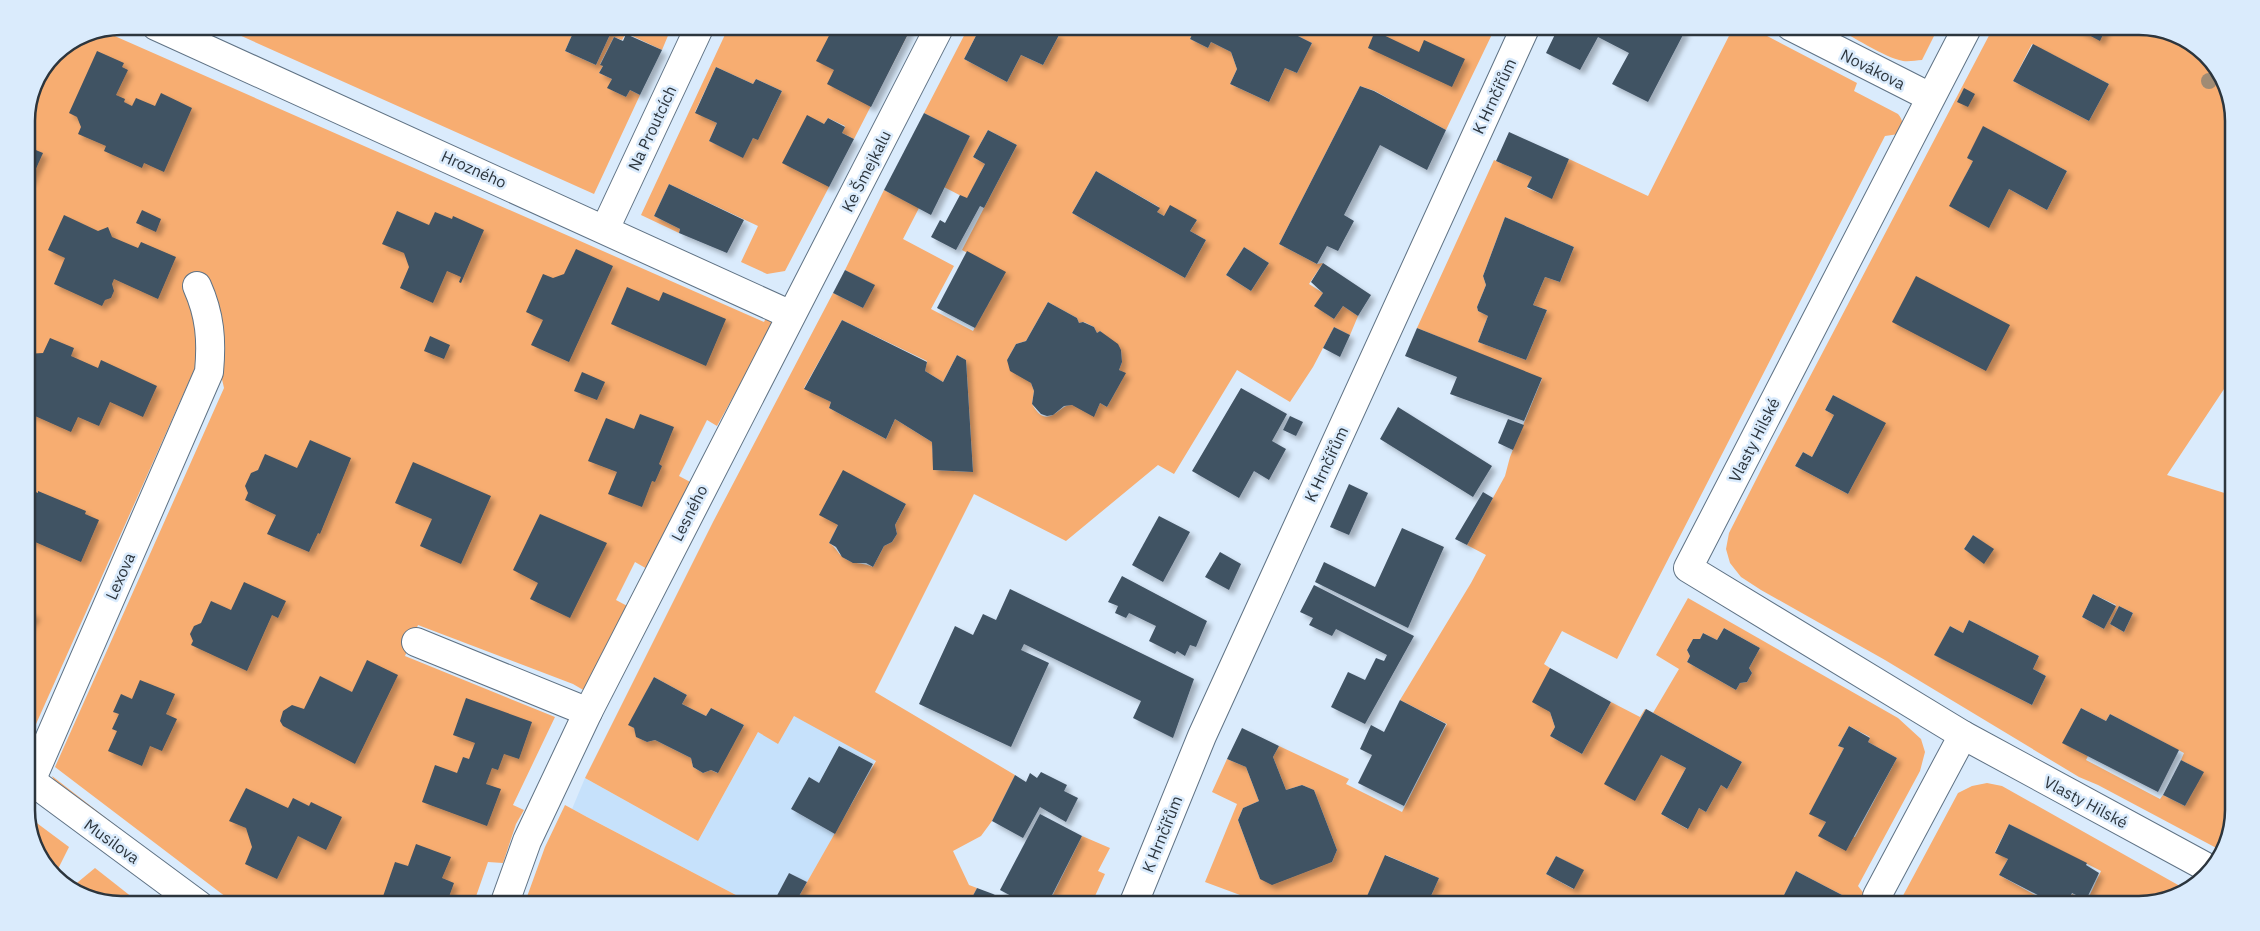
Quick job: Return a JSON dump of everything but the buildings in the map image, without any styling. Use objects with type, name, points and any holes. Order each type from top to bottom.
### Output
[{"type":"street","name":"Na Proutcích","points":[[605,229],[696,35]]},
{"type":"street","name":"Ke Šmejkalu","points":[[791,315],[935,35]]},
{"type":"street","name":"K Hrnčířům","points":[[1140,896],[1202,736],[1522,35]]},
{"type":"street","name":"Novákova","points":[[1808,35],[1930,97]]},
{"type":"street","name":"Vlasty Hilské","points":[[1963,35],[1688,568],[1963,735],[2204,866]]},
{"type":"street","name":"Hrozného","points":[[212,37],[605,229],[791,315]]},
{"type":"street","name":"Lexova","points":[[35,766],[213,375],[211,330],[208,314],[197,286]]},
{"type":"street","name":"Lesného","points":[[507,896],[527,841],[588,712],[791,315]]},
{"type":"street","points":[[416,642],[588,712]]},
{"type":"street","points":[[1876,896],[1963,735]]},
{"type":"street","name":"Musilova","points":[[35,783],[187,896]]},
{"type":"shaded area","points":[[239,35],[572,35],[565,51],[596,65],[610,35],[625,35],[622,40],[614,37],[600,64],[603,66],[599,73],[612,79],[608,88],[626,97],[630,90],[640,95],[594,194]]},
{"type":"shaded area","points":[[630,35],[668,35],[662,50]]},
{"type":"shaded area","points":[[725,35],[907,35],[854,139],[842,133],[845,126],[828,118],[824,124],[829,187],[785,271],[767,274],[741,262],[758,226],[669,184],[654,216],[680,229],[679,233],[641,215]],"holes":[[[716,67],[753,84],[756,79],[782,91],[771,114],[753,138],[743,157],[709,141],[717,123],[695,112]]]},
{"type":"shaded area","points":[[964,35],[976,35],[964,59],[1007,82],[1021,55],[1043,65],[1059,35],[1192,35],[1190,39],[1208,48],[1211,42],[1231,52],[1237,69],[1230,84],[1269,102],[1285,68],[1297,73],[1312,43],[1296,35],[1492,35],[1446,130],[1375,91],[1360,86],[1279,244],[1317,264],[1323,263],[1309,284],[1323,293],[1315,306],[1334,319],[1343,306],[1358,316],[1350,335],[1334,327],[1313,367],[1290,402],[1237,370],[1174,474],[1158,465],[1066,541],[974,494],[875,692],[1015,775],[992,821],[981,836],[953,851],[969,885],[977,888],[973,896],[799,896],[876,761],[794,716],[778,744],[758,732],[698,841],[585,778],[713,522],[833,293],[863,308],[874,285],[845,270],[884,190],[919,208],[903,239],[954,266],[931,309],[973,331],[1005,273],[962,250],[1017,145],[988,130],[973,157],[985,164],[967,199],[944,187],[970,136],[924,113]],"holes":[[[1096,171],[1159,207],[1157,212],[1164,216],[1197,220],[1190,231],[1206,240],[1185,278],[1072,213]],[[1244,247],[1269,263],[1251,291],[1226,275]],[[1048,302],[1077,318],[1079,323],[1084,322],[1094,327],[1097,333],[1100,331],[1121,350],[1122,362],[1119,370],[1125,374],[1107,407],[1100,403],[1094,416],[1072,405],[1048,417],[1038,412],[1032,404],[1034,391],[1031,383],[1007,360],[1016,344],[1026,341]],[[842,320],[927,361],[925,371],[943,382],[957,355],[966,360],[973,472],[934,470],[932,442],[895,419],[886,439],[829,408],[831,402],[804,388]],[[843,471],[906,504],[895,525],[897,534],[892,542],[884,546],[873,567],[846,560],[829,543],[838,525]],[[654,677],[687,695],[682,704],[706,716],[711,708],[744,725],[717,773],[711,770],[703,773],[693,767],[691,758],[655,740],[647,742],[637,737],[634,728],[629,725]]]},
{"type":"shaded area","points":[[1729,35],[1765,35],[1857,83],[1854,91],[1898,114],[1902,121],[1899,134],[1885,136],[1617,659],[1562,631],[1544,664],[1550,668],[1550,712],[1555,727],[1550,736],[1582,754],[1611,702],[1640,717],[1646,709],[1605,784],[1661,755],[1686,768],[1661,814],[1687,829],[1699,808],[1706,812],[1721,785],[1727,789],[1742,762],[1653,713],[1679,669],[1656,655],[1688,598],[1898,718],[1921,739],[1925,752],[1920,771],[1858,886],[1866,896],[1842,896],[1796,871],[1784,896],[1431,896],[1439,878],[1386,855],[1367,896],[1243,896],[1205,882],[1237,804],[1212,792],[1227,759],[1246,767],[1259,801],[1243,808],[1238,820],[1260,879],[1332,862],[1337,850],[1314,790],[1302,785],[1286,790],[1273,757],[1279,746],[1349,779],[1346,784],[1402,812],[1447,724],[1400,700],[1486,555],[1467,545],[1505,476],[1510,457],[1542,379],[1417,328],[1494,160],[1532,177],[1527,188],[1551,198],[1569,159],[1648,196]],"holes":[[[1505,217],[1574,247],[1560,282],[1545,277],[1533,305],[1547,310],[1526,360],[1478,342],[1488,316],[1478,311],[1477,307],[1486,285],[1483,276]],[[1724,628],[1760,648],[1749,668],[1752,673],[1747,682],[1740,683],[1736,690],[1687,662],[1690,656],[1687,650],[1693,639],[1700,639],[1703,633],[1717,640]],[[1849,726],[1870,737],[1868,742],[1897,758],[1855,837],[1819,836],[1826,822],[1810,813],[1844,748],[1838,746]],[[1556,856],[1583,870],[1573,889],[1546,874]]]},
{"type":"shaded area","points":[[1849,35],[1934,35],[1922,60],[1903,61],[1895,59]]},
{"type":"shaded area","points":[[1989,35],[2089,35],[2099,40],[2102,35],[2156,37],[2182,47],[2200,60],[2216,83],[2225,115],[2225,388],[2167,475],[2225,493],[2225,810],[2223,827],[2216,848],[2098,785],[2079,777],[1885,660],[1761,590],[1741,577],[1730,563],[1726,549],[1729,533]],"holes":[[[2032,44],[2109,84],[2089,121],[2013,81]],[[1984,127],[2067,171],[2047,210],[2009,189],[1988,227],[1950,206],[1973,161]],[[1833,395],[1885,423],[1848,494],[1795,466],[1803,452],[1812,457],[1834,415],[1825,410]],[[1973,535],[1993,549],[1984,563],[1964,549]],[[2093,594],[2116,605],[2104,629],[2082,617]],[[2119,606],[2133,613],[2124,632],[2110,624]],[[1969,620],[2039,656],[2033,669],[2046,676],[2032,705],[1935,655],[1950,626],[1963,633]],[[2081,708],[2106,721],[2110,714],[2184,753],[2181,760],[2203,772],[2185,806],[2163,795],[2160,799],[2086,760],[2088,756],[2063,743]]]},
{"type":"shaded area","points":[[114,36],[764,322],[766,318],[765,308],[776,327],[749,368],[717,426],[707,420],[679,476],[694,484],[649,570],[635,562],[616,600],[631,608],[585,691],[573,684],[418,625],[405,656],[555,717],[513,805],[524,810],[516,824],[503,863],[488,862],[476,896],[225,896],[55,767],[224,388],[219,366],[199,359],[35,726],[35,115],[38,99],[50,73],[60,60],[73,50],[88,42]]},
{"type":"shaded area","points":[[794,715],[876,760],[873,764],[839,746],[819,783],[809,777],[791,809],[835,834],[807,882],[789,873],[777,896],[738,896],[572,809],[585,778],[698,841],[758,732]]},
{"type":"shaded area","points":[[52,776],[207,896],[202,896],[56,784]]},
{"type":"shaded area","points":[[1987,783],[2002,786],[2179,886],[2150,895],[2089,896],[2101,871],[2009,824],[1995,852],[2008,859],[1999,875],[2037,896],[1903,896],[1958,793],[1972,786]]},
{"type":"shaded area","points":[[565,805],[738,896],[527,896],[545,847]]},
{"type":"shaded area","points":[[36,823],[69,847],[58,869],[44,848]]},
{"type":"shaded area","points":[[1082,836],[1110,848],[1098,871],[1105,874],[1095,896],[1052,896]]},
{"type":"shaded area","points":[[95,868],[131,896],[104,894],[77,883]]}]
